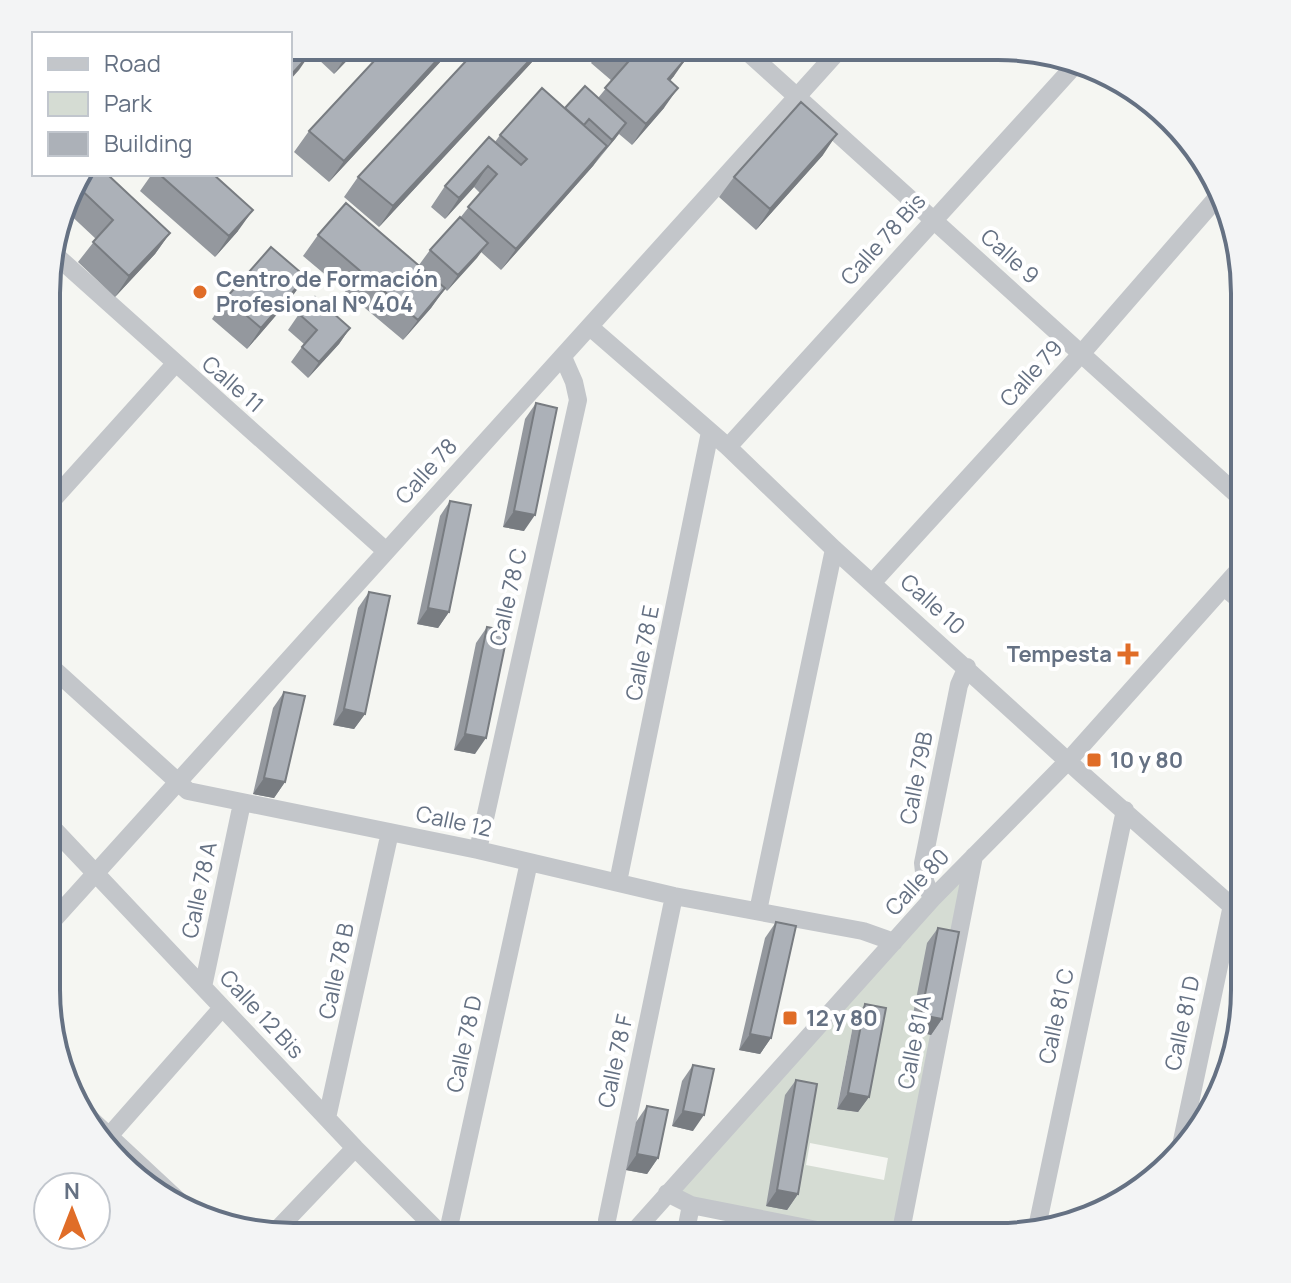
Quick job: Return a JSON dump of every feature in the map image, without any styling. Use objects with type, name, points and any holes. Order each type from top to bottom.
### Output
[{"type":"street","name":"Calle 9","points":[[756,60],[1231,489]]},
{"type":"street","name":"Calle 78","points":[[60,913],[830,60]]},
{"type":"street","name":"Calle 78 Bis","points":[[728,447],[1070,71]]},
{"type":"street","name":"Calle 79","points":[[873,582],[1081,354],[1212,203]]},
{"type":"street","name":"Calle 11","points":[[62,261],[386,551]]},
{"type":"street","name":"Calle 10","points":[[590,327],[728,447],[834,549],[1231,905]]},
{"type":"street","name":"Calle 78 C","points":[[478,850],[578,400],[563,357]]},
{"type":"street","points":[[60,492],[175,364]]},
{"type":"street","name":"Calle 78 E","points":[[618,882],[710,432]]},
{"type":"street","points":[[758,911],[834,549]]},
{"type":"street","name":"Calle 80","points":[[641,1223],[932,899],[1068,761],[1231,579]]},
{"type":"street","points":[[1224,587],[1231,593]]},
{"type":"street","name":"Calle 79B","points":[[932,899],[925,881],[923,863],[959,685],[967,667]]},
{"type":"street","name":"Calle 12","points":[[60,675],[188,791],[478,850],[674,896],[863,931],[894,942]]},
{"type":"street","name":"Calle 78 A","points":[[203,987],[242,803]]},
{"type":"street","name":"Calle 81 C","points":[[1039,1220],[1125,810]]},
{"type":"street","name":"Calle 78 B","points":[[327,1118],[390,832]]},
{"type":"street","name":"Calle 12 Bis","points":[[60,836],[355,1148],[432,1223]]},
{"type":"street","name":"Calle 81 A","points":[[903,1223],[974,856]]},
{"type":"street","name":"Calle 78 D","points":[[448,1223],[529,862]]},
{"type":"street","name":"Calle 78 F","points":[[607,1223],[674,896]]},
{"type":"street","name":"Calle 81 D","points":[[1185,1129],[1231,940]]},
{"type":"street","points":[[111,1135],[222,1008]]},
{"type":"street","points":[[283,1223],[355,1148]]},
{"type":"street","points":[[667,1193],[691,1205],[772,1223]]},
{"type":"street","points":[[688,1223],[691,1205]]},
{"type":"green space","points":[[974,856],[903,1223],[793,1223],[667,1193]],"holes":[[[948,948],[930,1035],[910,1031]],[[854,1020],[858,1112],[837,1108]],[[786,1095],[787,1210],[767,1205]],[[810,1143],[888,1158],[884,1180],[806,1165]]]},
{"type":"building","points":[[292,60],[305,60],[292,74]]},
{"type":"building","points":[[375,60],[437,60],[344,161],[309,131]]},
{"type":"building","points":[[467,60],[530,60],[393,206],[358,177]]},
{"type":"building","points":[[626,60],[685,60],[668,79],[678,88],[646,124],[605,88],[628,62]]},
{"type":"building","points":[[585,86],[626,123],[612,140],[589,119],[584,125],[565,108]]},
{"type":"building","points":[[542,88],[607,146],[516,249],[468,207],[497,174],[488,166],[459,198],[445,186],[489,137],[521,165],[527,159],[500,135]]},
{"type":"building","points":[[801,102],[837,134],[770,209],[734,177]]},
{"type":"building","points":[[91,176],[109,176],[170,233],[129,276],[93,242],[113,220],[84,192]]},
{"type":"building","points":[[161,176],[215,176],[253,210],[229,236]]},
{"type":"building","points":[[346,203],[445,288],[418,320],[318,235]]},
{"type":"building","points":[[460,217],[488,243],[458,275],[430,250]]},
{"type":"building","points":[[271,247],[306,277],[261,328],[226,298]]},
{"type":"building","points":[[315,297],[350,328],[319,362],[302,347],[317,330],[299,314]]},
{"type":"building","points":[[536,403],[557,408],[535,515],[514,511]]},
{"type":"building","points":[[450,501],[471,505],[449,612],[428,608]]},
{"type":"building","points":[[369,592],[390,596],[365,714],[344,709]]},
{"type":"building","points":[[487,627],[508,631],[486,738],[465,734]]},
{"type":"building","points":[[284,692],[305,696],[285,782],[264,778]]},
{"type":"building","points":[[776,922],[796,926],[771,1038],[750,1034]]},
{"type":"building","points":[[938,928],[959,932],[942,1019],[921,1015]]},
{"type":"building","points":[[865,1004],[886,1008],[869,1097],[848,1093]]},
{"type":"building","points":[[693,1065],[714,1069],[704,1115],[683,1111]]},
{"type":"building","points":[[796,1080],[817,1084],[798,1194],[777,1190]]},
{"type":"building","points":[[647,1106],[668,1110],[658,1158],[637,1154]]},
{"type":"place","name":"Centro de Formación Profesional N° 404","points":[[200,292]]},
{"type":"place","name":"Tempesta","points":[[1128,654]]},
{"type":"place","name":"10 y 80","points":[[1094,760]]},
{"type":"place","name":"12 y 80","points":[[790,1018]]}]
